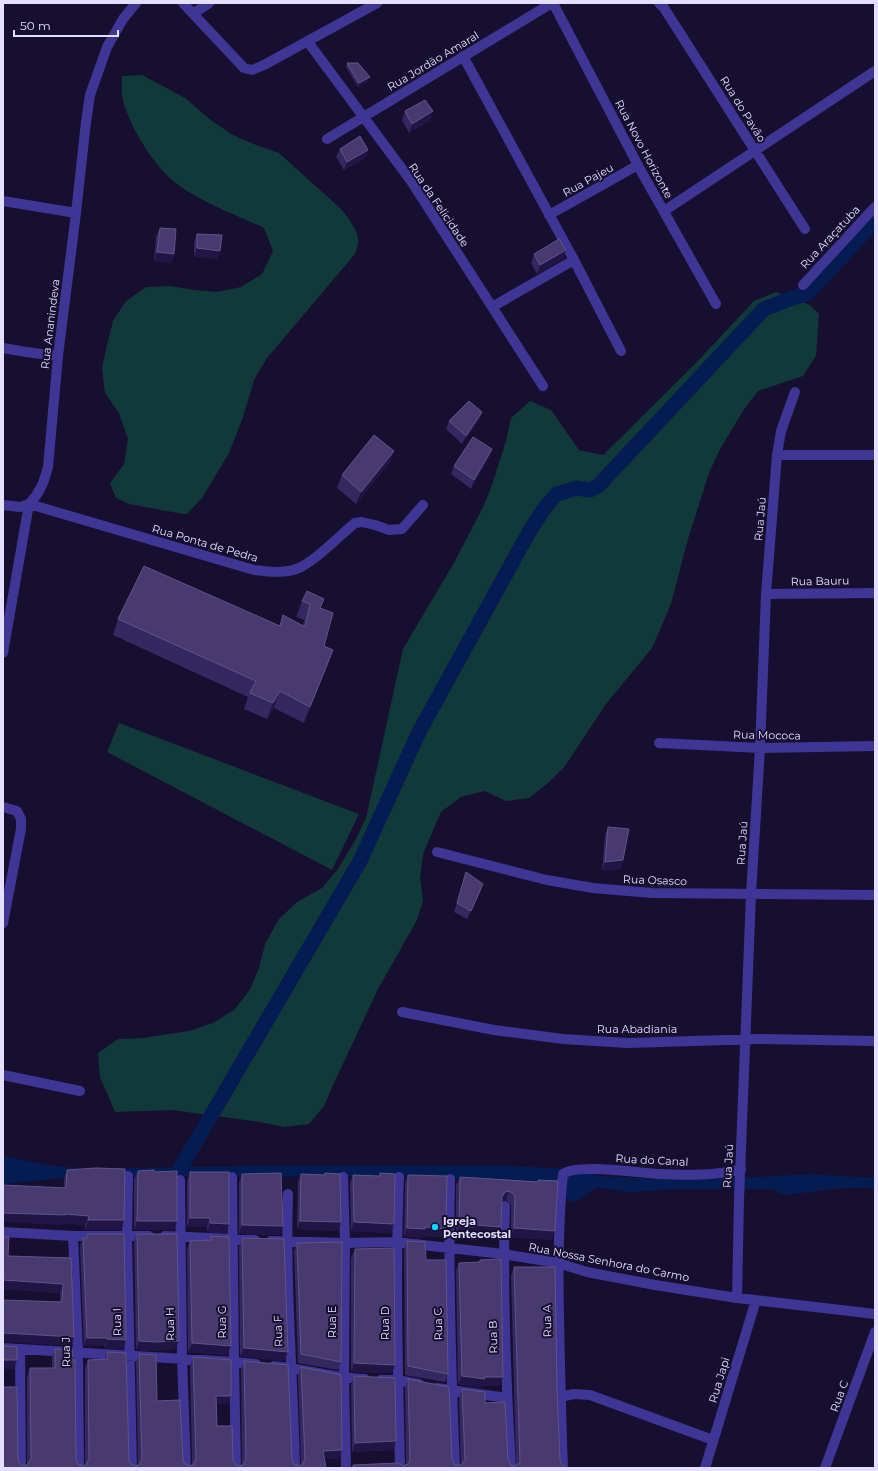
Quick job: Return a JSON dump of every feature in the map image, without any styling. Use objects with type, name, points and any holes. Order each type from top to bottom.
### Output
[{"type":"street","name":"Rua Ananindeva","points":[[3,653],[29,504],[36,497],[43,485],[48,467],[58,356],[90,95],[107,48],[123,19],[136,3]]},
{"type":"street","points":[[183,3],[194,13],[235,60],[244,68],[252,70],[308,42],[377,3]]},
{"type":"street","points":[[194,13],[209,3]]},
{"type":"street","name":"Rua Jordão Amaral","points":[[327,139],[552,3]]},
{"type":"street","name":"Rua Novo Horizonte","points":[[552,3],[638,165],[716,304]]},
{"type":"street","name":"Rua do Pavão","points":[[659,3],[664,8],[805,229]]},
{"type":"street","name":"Rua da Felicidade","points":[[308,42],[411,181],[543,386]]},
{"type":"street","points":[[463,56],[550,215],[621,351]]},
{"type":"street","points":[[664,211],[875,71]]},
{"type":"street","name":"Rua Pajeu","points":[[550,215],[638,165]]},
{"type":"street","points":[[3,201],[76,213]]},
{"type":"street","name":"Rua Araçatuba","points":[[803,284],[875,207]]},
{"type":"street","points":[[492,307],[574,260]]},
{"type":"street","points":[[3,348],[58,356]]},
{"type":"street","name":"Rua Jaú","points":[[737,1298],[739,1200],[751,894],[760,748],[766,594],[777,455],[781,431],[795,392]]},
{"type":"street","points":[[777,455],[875,455]]},
{"type":"street","points":[[3,505],[20,507],[29,504]]},
{"type":"street","name":"Rua Ponta de Pedra","points":[[29,504],[254,570],[271,572],[300,568],[312,561],[355,523],[362,522],[388,530],[402,529],[423,505]]},
{"type":"street","name":"Rua Bauru","points":[[766,594],[875,593]]},
{"type":"street","name":"Rua Mococa","points":[[659,743],[760,748],[875,746]]},
{"type":"street","points":[[3,807],[17,811],[21,819],[22,829],[3,923]]},
{"type":"street","name":"Rua Osasco","points":[[437,852],[547,880],[593,888],[652,893],[875,895]]},
{"type":"street","name":"Rua Abadiania","points":[[402,1012],[494,1030],[563,1039],[628,1043],[759,1039],[875,1041]]},
{"type":"street","points":[[3,1075],[80,1091]]},
{"type":"street","name":"Rua do Canal","points":[[562,1174],[567,1171],[590,1168],[659,1174],[740,1173]]},
{"type":"street","name":"Rua A","points":[[562,1174],[558,1263],[560,1397],[563,1468]]},
{"type":"street","name":"Rua I","points":[[128,1176],[127,1236],[132,1468]]},
{"type":"street","name":"Rua G","points":[[232,1177],[236,1468]]},
{"type":"street","name":"Rua E","points":[[343,1177],[346,1468]]},
{"type":"street","name":"Rua D","points":[[399,1177],[396,1242],[397,1380],[400,1468]]},
{"type":"street","name":"Rua C","points":[[450,1178],[448,1247],[455,1468]]},
{"type":"street","name":"Rua H","points":[[180,1180],[182,1359],[186,1468]]},
{"type":"street","name":"Rua F","points":[[288,1194],[286,1241],[294,1468]]},
{"type":"street","name":"Rua B","points":[[505,1206],[503,1254],[507,1398],[511,1468]]},
{"type":"street","name":"Rua Nossa Senhora do Carmo","points":[[3,1232],[73,1236],[180,1236],[233,1240],[344,1243],[396,1242],[503,1254],[558,1263],[588,1272],[655,1286],[737,1298],[875,1314]]},
{"type":"street","name":"Rua J","points":[[73,1236],[78,1353],[79,1468]]},
{"type":"street","name":"Rua Japi","points":[[705,1468],[756,1300]]},
{"type":"street","name":"Rua C","points":[[825,1468],[875,1332]]},
{"type":"street","points":[[3,1348],[234,1362],[291,1368],[344,1378],[397,1380],[507,1398]]},
{"type":"street","points":[[20,1349],[21,1468]]},
{"type":"street","points":[[560,1397],[574,1394],[590,1395],[713,1440]]},
{"type":"green space","points":[[142,75],[185,98],[212,121],[233,135],[279,153],[341,209],[353,225],[358,239],[355,254],[267,358],[254,380],[243,417],[229,453],[202,498],[187,514],[129,504],[116,498],[110,483],[124,464],[128,439],[119,413],[105,393],[102,368],[113,321],[126,301],[146,287],[170,286],[217,292],[241,287],[262,274],[273,251],[264,228],[197,197],[177,184],[160,168],[137,134],[123,100],[122,76]]},
{"type":"green space","points":[[776,292],[810,305],[819,314],[816,356],[803,376],[758,391],[743,411],[719,451],[709,473],[688,539],[671,604],[652,648],[606,704],[565,766],[548,783],[529,798],[506,801],[484,791],[461,797],[441,812],[423,854],[420,878],[423,901],[417,920],[378,989],[324,1106],[309,1124],[284,1127],[260,1122],[172,1110],[115,1112],[100,1077],[98,1053],[118,1039],[143,1038],[189,1031],[213,1023],[234,1010],[249,991],[259,968],[265,944],[279,919],[297,902],[322,888],[338,869],[356,839],[366,818],[403,649],[455,561],[483,507],[492,485],[506,441],[511,418],[530,401],[551,410],[579,450],[603,455],[695,364],[754,301]]},
{"type":"green space","points":[[119,723],[359,814],[332,870],[107,752]]},
{"type":"water","points":[[3,1156],[47,1165],[86,1169],[244,1166],[512,1166],[566,1169],[601,1176],[658,1179],[756,1177],[809,1174],[875,1178],[875,1188],[845,1188],[785,1195],[770,1189],[679,1189],[626,1192],[597,1187],[576,1202],[564,1199],[536,1183],[450,1179],[378,1177],[85,1176],[3,1184]]},
{"type":"building","points":[[347,63],[358,63],[370,77],[359,83]]},
{"type":"building","points":[[425,100],[433,111],[412,124],[405,111]]},
{"type":"building","points":[[360,136],[368,150],[347,162],[340,149]]},
{"type":"building","points":[[160,228],[176,229],[174,254],[157,252]]},
{"type":"building","points":[[197,234],[222,235],[220,251],[197,248]]},
{"type":"building","points":[[559,239],[566,250],[540,265],[534,254]]},
{"type":"building","points":[[469,401],[482,412],[466,436],[449,421]]},
{"type":"building","points":[[374,435],[394,451],[361,492],[342,475]]},
{"type":"building","points":[[473,437],[492,449],[474,480],[454,466]]},
{"type":"building","points":[[144,566],[280,626],[283,615],[305,627],[310,604],[302,601],[307,591],[324,599],[320,608],[333,613],[324,646],[333,650],[310,707],[280,691],[273,703],[250,693],[256,681],[118,619]]},
{"type":"building","points":[[608,827],[629,829],[623,860],[605,862]]},
{"type":"building","points":[[466,872],[483,884],[471,911],[457,903]]},
{"type":"building","points":[[96,1168],[125,1169],[124,1220],[88,1220],[89,1216],[65,1214],[3,1213],[3,1185],[66,1188],[67,1170]]},
{"type":"building","points":[[154,1170],[155,1172],[177,1171],[177,1221],[137,1221],[138,1171]]},
{"type":"building","points":[[190,1172],[229,1172],[229,1224],[210,1223],[210,1218],[190,1218]]},
{"type":"building","points":[[281,1173],[283,1226],[242,1225],[242,1174]]},
{"type":"building","points":[[325,1173],[340,1174],[341,1222],[300,1221],[301,1174],[325,1175]]},
{"type":"building","points":[[380,1173],[395,1174],[394,1224],[354,1222],[353,1175],[380,1176]]},
{"type":"building","points":[[408,1175],[447,1176],[446,1229],[425,1227],[425,1229],[407,1228]]},
{"type":"building","points":[[460,1177],[538,1182],[538,1180],[558,1181],[555,1231],[514,1228],[515,1197],[514,1194],[509,1191],[505,1192],[502,1197],[501,1227],[475,1225],[475,1227],[459,1226]]},
{"type":"building","points":[[87,1234],[124,1234],[126,1340],[87,1338],[83,1238],[87,1238]]},
{"type":"building","points":[[137,1234],[177,1234],[179,1341],[139,1341]]},
{"type":"building","points":[[211,1236],[229,1237],[231,1346],[192,1343],[190,1241],[211,1240]]},
{"type":"building","points":[[3,1237],[9,1237],[8,1256],[71,1258],[74,1337],[3,1334],[3,1300],[62,1302],[63,1284],[3,1280]]},
{"type":"building","points":[[242,1238],[284,1239],[288,1352],[244,1348]]},
{"type":"building","points":[[407,1241],[425,1242],[426,1260],[446,1260],[448,1374],[408,1366]]},
{"type":"building","points":[[342,1242],[341,1362],[301,1354],[297,1243]]},
{"type":"building","points":[[394,1248],[395,1365],[354,1363],[355,1249]]},
{"type":"building","points":[[501,1259],[503,1377],[484,1377],[485,1379],[462,1376],[459,1263]]},
{"type":"building","points":[[514,1267],[555,1267],[560,1460],[565,1468],[353,1468],[353,1465],[398,1463],[404,1466],[409,1463],[408,1379],[449,1387],[452,1460],[455,1465],[461,1465],[465,1460],[462,1389],[485,1392],[485,1403],[505,1402],[508,1460],[511,1465],[514,1466],[520,1463]]},
{"type":"building","points":[[3,1344],[5,1346],[17,1347],[17,1360],[3,1360]]},
{"type":"building","points":[[55,1349],[72,1350],[72,1360],[75,1360],[76,1459],[77,1463],[82,1466],[86,1465],[89,1459],[88,1360],[108,1359],[107,1352],[126,1353],[129,1460],[130,1463],[135,1466],[139,1465],[142,1459],[139,1354],[156,1355],[157,1401],[180,1400],[183,1460],[184,1463],[189,1466],[193,1465],[196,1459],[193,1357],[231,1360],[231,1396],[216,1396],[217,1426],[232,1426],[233,1460],[236,1465],[243,1465],[246,1459],[244,1361],[288,1365],[292,1460],[293,1463],[298,1466],[302,1465],[305,1459],[301,1367],[341,1375],[342,1450],[323,1451],[326,1468],[3,1468],[3,1387],[17,1387],[18,1459],[19,1463],[24,1466],[27,1465],[31,1459],[30,1368],[55,1368]]},
{"type":"building","points":[[354,1376],[395,1378],[396,1441],[355,1443]]},
{"type":"waterway","points":[[177,1174],[360,861],[419,732],[529,532],[546,506],[557,494],[577,488],[590,490],[598,486],[764,309],[807,294],[875,221]]},
{"type":"place","name":"Igreja Pentecostal","points":[[435,1227]]}]
